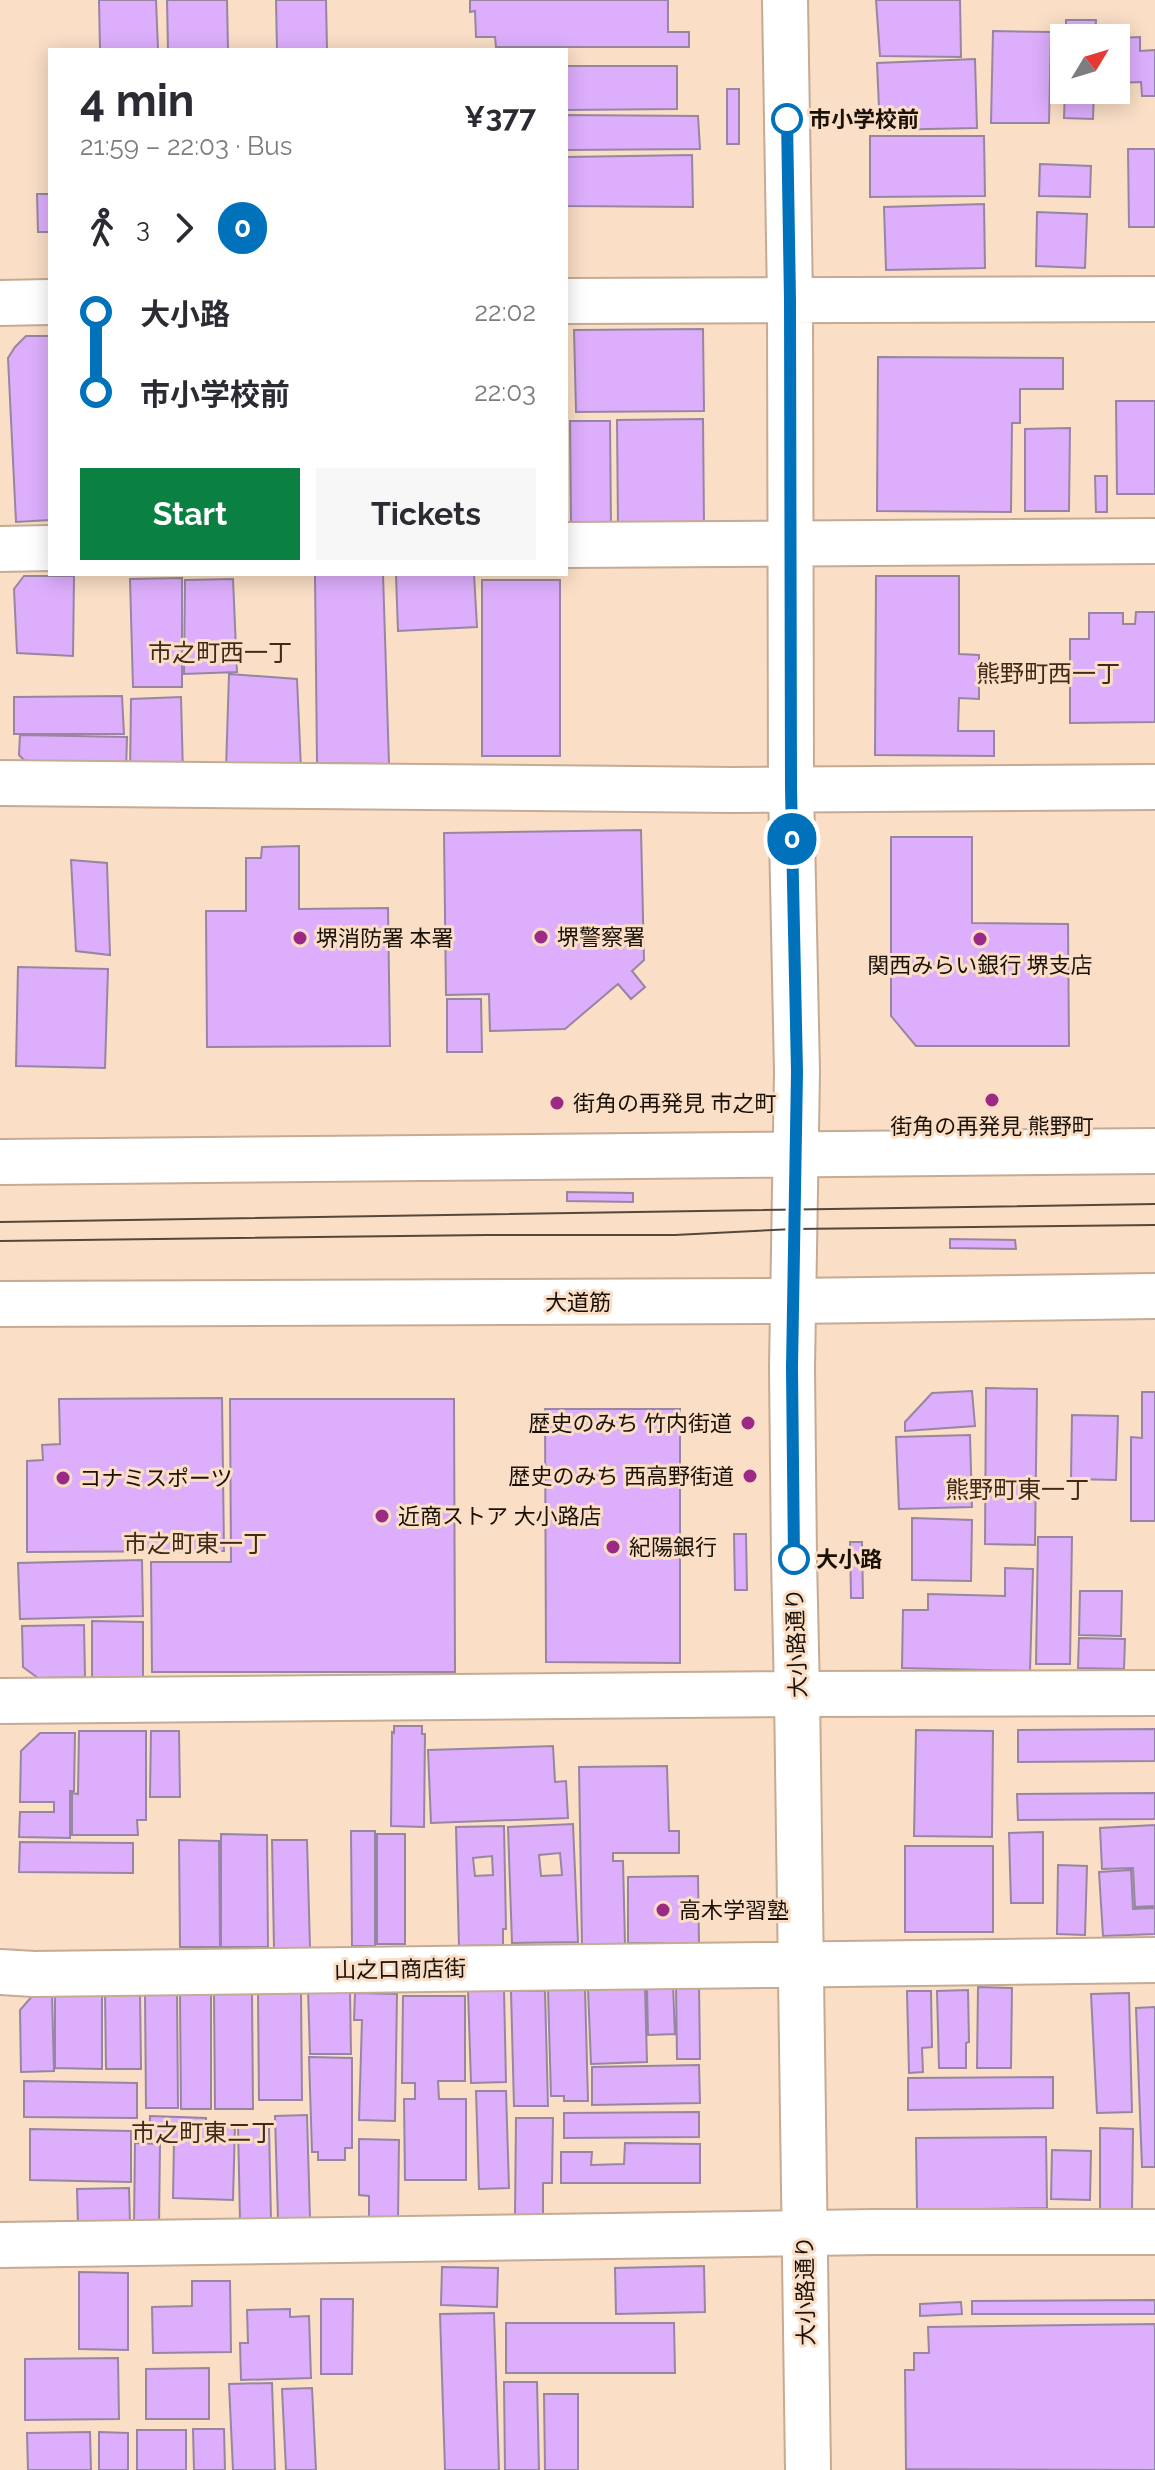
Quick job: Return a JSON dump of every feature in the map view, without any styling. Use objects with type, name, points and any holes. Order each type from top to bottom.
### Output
[{"type":"street","name":"大小路通り","points":[[785,0],[790,300],[791,788],[797,1072],[793,1527],[808,2470]]},
{"type":"street","points":[[568,301],[1155,299]]},
{"type":"street","points":[[0,303],[48,302]]},
{"type":"street","points":[[568,545],[1155,541]]},
{"type":"street","points":[[0,549],[48,548]]},
{"type":"street","points":[[0,783],[791,788],[1049,802],[1155,787]]},
{"type":"street","points":[[0,1162],[1155,1151]]},
{"type":"street","name":"大道筋","points":[[0,1304],[793,1301],[1155,1296]]},
{"type":"street","points":[[0,1701],[1155,1693]]},
{"type":"street","name":"山之口商店街","points":[[0,1972],[1155,1960]]},
{"type":"street","points":[[0,2245],[1155,2232]]},
{"type":"building","points":[[99,0],[156,0],[158,48],[100,48]]},
{"type":"building","points":[[167,0],[227,0],[228,48],[168,48]]},
{"type":"building","points":[[276,0],[326,0],[327,48],[277,48]]},
{"type":"building","points":[[470,0],[668,0],[668,32],[689,32],[689,47],[496,47],[495,37],[476,37],[475,11],[470,12]]},
{"type":"building","points":[[876,0],[960,0],[961,57],[880,56]]},
{"type":"building","points":[[1066,20],[1096,20],[1096,24],[1066,24]]},
{"type":"building","points":[[993,31],[1050,32],[1049,123],[991,123]]},
{"type":"building","points":[[1130,37],[1140,37],[1140,51],[1155,50],[1155,96],[1142,96],[1141,82],[1130,82]]},
{"type":"building","points":[[975,59],[977,128],[880,130],[877,63]]},
{"type":"building","points":[[568,66],[677,66],[677,109],[568,110]]},
{"type":"building","points":[[727,89],[739,89],[739,144],[727,144]]},
{"type":"building","points":[[1064,104],[1094,104],[1093,119],[1064,118]]},
{"type":"building","points":[[568,115],[698,116],[700,149],[568,150]]},
{"type":"building","points":[[870,136],[984,136],[985,196],[870,197]]},
{"type":"building","points":[[1128,149],[1155,149],[1155,227],[1129,227]]},
{"type":"building","points":[[692,155],[693,207],[568,206],[568,157]]},
{"type":"building","points":[[1040,164],[1091,166],[1090,197],[1039,196]]},
{"type":"building","points":[[37,194],[48,194],[48,232],[38,232]]},
{"type":"building","points":[[984,204],[985,268],[886,270],[884,207]]},
{"type":"building","points":[[1037,212],[1087,214],[1085,268],[1036,266]]},
{"type":"building","points":[[703,329],[704,411],[576,412],[574,330]]},
{"type":"building","points":[[26,336],[48,336],[48,520],[16,522],[8,358]]},
{"type":"building","points":[[878,357],[1063,358],[1063,389],[1020,389],[1020,423],[1012,423],[1011,512],[877,511]]},
{"type":"building","points":[[1116,401],[1155,401],[1155,494],[1117,494]]},
{"type":"building","points":[[703,419],[704,526],[618,526],[617,420]]},
{"type":"building","points":[[570,421],[610,421],[611,529],[571,529]]},
{"type":"building","points":[[1070,428],[1069,511],[1025,511],[1025,429]]},
{"type":"building","points":[[1095,476],[1107,476],[1107,512],[1096,512]]},
{"type":"building","points":[[24,576],[74,576],[73,656],[17,653],[14,589]]},
{"type":"building","points":[[315,576],[383,576],[389,764],[317,763]]},
{"type":"building","points":[[396,576],[474,576],[477,627],[398,631]]},
{"type":"building","points":[[876,576],[959,576],[959,654],[979,655],[979,699],[959,698],[958,731],[994,731],[994,756],[875,755]]},
{"type":"building","points":[[182,578],[182,687],[133,687],[130,579]]},
{"type":"building","points":[[233,579],[237,672],[184,674],[185,580]]},
{"type":"building","points":[[482,580],[560,580],[560,756],[482,756]]},
{"type":"building","points":[[1136,612],[1155,612],[1155,722],[1070,723],[1070,639],[1089,639],[1089,613],[1123,613],[1123,624],[1135,624]]},
{"type":"building","points":[[229,674],[297,679],[301,769],[226,769]]},
{"type":"building","points":[[122,696],[124,734],[14,734],[14,697]]},
{"type":"building","points":[[181,697],[183,774],[130,775],[131,699]]},
{"type":"building","points":[[20,735],[127,737],[126,773],[35,771],[19,755]]},
{"type":"building","points":[[641,830],[644,960],[632,971],[645,987],[631,999],[618,984],[565,1029],[490,1031],[489,994],[446,995],[444,833]]},
{"type":"building","name":"関西みらい銀行 堺支店","points":[[891,837],[972,837],[972,923],[1068,924],[1069,1046],[916,1046],[891,1016]]},
{"type":"building","points":[[299,846],[299,909],[388,908],[390,1046],[207,1047],[206,911],[246,911],[246,858],[261,858],[262,847]]},
{"type":"building","points":[[71,860],[107,863],[110,955],[76,951]]},
{"type":"building","points":[[18,967],[108,969],[105,1068],[16,1066]]},
{"type":"building","points":[[447,999],[481,999],[482,1052],[447,1052]]},
{"type":"building","points":[[567,1192],[633,1193],[633,1202],[567,1201]]},
{"type":"building","points":[[950,1239],[1015,1240],[1016,1249],[950,1248]]},
{"type":"building","points":[[986,1388],[1037,1389],[1035,1545],[985,1544]]},
{"type":"building","points":[[972,1391],[975,1426],[905,1431],[905,1422],[932,1393]]},
{"type":"building","points":[[1142,1392],[1155,1392],[1155,1521],[1131,1521],[1131,1437],[1142,1438]]},
{"type":"building","points":[[222,1398],[224,1551],[27,1552],[27,1461],[43,1460],[42,1445],[60,1444],[59,1399]]},
{"type":"building","points":[[230,1399],[454,1399],[455,1672],[152,1672],[151,1562],[231,1562]]},
{"type":"building","name":"紀陽銀行","points":[[545,1409],[680,1409],[680,1663],[546,1662]]},
{"type":"building","points":[[1072,1415],[1118,1416],[1116,1480],[1071,1479]]},
{"type":"building","points":[[970,1435],[972,1507],[899,1509],[896,1437]]},
{"type":"building","points":[[912,1518],[972,1520],[971,1581],[912,1580]]},
{"type":"building","points":[[734,1534],[746,1534],[747,1590],[735,1590]]},
{"type":"building","points":[[1038,1537],[1072,1537],[1070,1664],[1036,1664]]},
{"type":"building","points":[[850,1542],[862,1542],[863,1598],[851,1598]]},
{"type":"building","points":[[142,1560],[143,1616],[20,1619],[18,1563]]},
{"type":"building","points":[[1005,1568],[1033,1569],[1030,1671],[902,1668],[903,1610],[928,1610],[928,1594],[1005,1596]]},
{"type":"building","points":[[1080,1591],[1122,1591],[1121,1636],[1079,1635]]},
{"type":"building","points":[[92,1621],[143,1622],[143,1679],[92,1678]]},
{"type":"building","points":[[84,1625],[85,1677],[38,1678],[23,1667],[22,1626]]},
{"type":"building","points":[[1079,1638],[1125,1639],[1124,1669],[1078,1668]]},
{"type":"building","points":[[394,1726],[422,1726],[422,1734],[425,1734],[424,1827],[391,1826]]},
{"type":"building","points":[[1155,1729],[1155,1761],[1018,1762],[1018,1730]]},
{"type":"building","points":[[916,1730],[993,1731],[992,1837],[914,1836]]},
{"type":"building","points":[[79,1731],[146,1731],[146,1820],[137,1820],[138,1835],[72,1835],[72,1793],[78,1794]]},
{"type":"building","points":[[151,1731],[179,1731],[180,1797],[150,1797]]},
{"type":"building","points":[[40,1733],[75,1733],[70,1838],[19,1837],[20,1812],[54,1812],[54,1802],[20,1802],[21,1751]]},
{"type":"building","points":[[553,1746],[555,1782],[566,1781],[568,1818],[431,1823],[428,1750]]},
{"type":"building","points":[[667,1766],[669,1831],[679,1831],[679,1853],[613,1853],[613,1861],[623,1861],[625,1944],[582,1945],[579,1767]]},
{"type":"building","points":[[1155,1793],[1155,1819],[1018,1820],[1017,1794]]},
{"type":"building","points":[[573,1824],[578,1942],[512,1943],[508,1827]],"holes":[[[560,1853],[562,1875],[541,1876],[539,1855]]]},
{"type":"building","points":[[1155,1825],[1155,1906],[1135,1907],[1133,1868],[1102,1869],[1100,1828]]},
{"type":"building","points":[[504,1826],[506,1929],[503,1929],[503,1945],[459,1946],[456,1827]],"holes":[[[492,1856],[493,1875],[475,1876],[473,1858]]]},
{"type":"building","points":[[351,1831],[375,1831],[375,1946],[352,1946]]},
{"type":"building","points":[[1043,1832],[1043,1903],[1011,1903],[1009,1833]]},
{"type":"building","points":[[221,1834],[267,1835],[268,1947],[221,1947]]},
{"type":"building","points":[[377,1834],[405,1834],[405,1944],[377,1944]]},
{"type":"building","points":[[179,1840],[219,1841],[220,1947],[180,1947]]},
{"type":"building","points":[[272,1840],[307,1840],[310,1948],[274,1948]]},
{"type":"building","points":[[20,1842],[133,1843],[133,1873],[19,1872]]},
{"type":"building","points":[[905,1846],[993,1846],[993,1932],[905,1932]]},
{"type":"building","points":[[1058,1865],[1087,1866],[1085,1935],[1057,1934]]},
{"type":"building","points":[[1131,1870],[1133,1909],[1155,1908],[1155,1934],[1103,1936],[1099,1872]]},
{"type":"building","name":"高木学習塾","points":[[698,1876],[699,1943],[628,1943],[628,1877]]},
{"type":"building","points":[[673,1985],[675,2034],[648,2035],[647,1987]]},
{"type":"building","points":[[676,1985],[699,1985],[700,2059],[677,2059]]},
{"type":"building","points":[[645,1987],[647,2062],[591,2064],[588,1989]]},
{"type":"building","points":[[978,1987],[1012,1988],[1011,2068],[977,2068]]},
{"type":"building","points":[[350,1988],[351,2054],[310,2054],[308,1989]]},
{"type":"building","points":[[548,1989],[585,1989],[588,2101],[564,2101],[564,2096],[551,2096]]},
{"type":"building","points":[[468,1990],[504,1990],[506,2082],[471,2083]]},
{"type":"building","points":[[968,1990],[966,2068],[939,2068],[937,1991]]},
{"type":"building","points":[[105,1991],[140,1991],[141,2069],[106,2069]]},
{"type":"building","points":[[511,1991],[545,1991],[548,2106],[514,2106]]},
{"type":"building","points":[[907,1991],[931,1991],[932,2047],[922,2048],[923,2072],[909,2073]]},
{"type":"building","points":[[55,1992],[102,1992],[102,2069],[55,2068]]},
{"type":"building","points":[[301,1992],[302,2100],[259,2100],[258,1993]]},
{"type":"building","points":[[145,1993],[177,1993],[178,2108],[146,2108]]},
{"type":"building","points":[[214,1993],[252,1993],[253,2109],[215,2109]]},
{"type":"building","points":[[355,1993],[397,1994],[395,2121],[359,2120],[362,2020],[354,2020]]},
{"type":"building","points":[[1129,1993],[1132,2112],[1097,2113],[1091,1994]]},
{"type":"building","points":[[34,1994],[52,1994],[54,2071],[21,2072],[20,2010]]},
{"type":"building","points":[[180,1994],[211,1994],[211,2109],[181,2109]]},
{"type":"building","points":[[403,1996],[465,1996],[465,2081],[438,2081],[439,2099],[466,2099],[466,2180],[405,2180],[404,2099],[415,2099],[415,2083],[402,2083]]},
{"type":"building","points":[[1155,2007],[1155,2167],[1142,2167],[1136,2008]]},
{"type":"building","points":[[309,2057],[352,2058],[352,2148],[345,2148],[345,2160],[318,2160],[318,2152],[312,2152]]},
{"type":"building","points":[[699,2065],[700,2103],[592,2105],[592,2067]]},
{"type":"building","points":[[1053,2077],[1053,2108],[908,2110],[908,2078]]},
{"type":"building","points":[[24,2081],[137,2083],[137,2118],[24,2117]]},
{"type":"building","points":[[476,2091],[506,2091],[509,2188],[479,2189]]},
{"type":"building","points":[[699,2112],[699,2137],[564,2138],[564,2113]]},
{"type":"building","points":[[307,2115],[310,2218],[278,2219],[275,2116]]},
{"type":"building","points":[[150,2116],[206,2118],[206,2123],[235,2124],[233,2200],[173,2198],[174,2141],[149,2140]]},
{"type":"building","points":[[516,2118],[553,2118],[552,2183],[543,2183],[543,2217],[515,2217]]},
{"type":"building","points":[[238,2126],[269,2126],[271,2220],[240,2220]]},
{"type":"building","points":[[1100,2128],[1133,2129],[1132,2211],[1100,2210]]},
{"type":"building","points":[[30,2129],[131,2131],[131,2182],[30,2180]]},
{"type":"building","points":[[1046,2137],[1047,2208],[917,2210],[916,2138]]},
{"type":"building","points":[[359,2139],[399,2140],[398,2220],[369,2220],[369,2196],[359,2195]]},
{"type":"building","points":[[135,2143],[160,2144],[159,2226],[134,2226]]},
{"type":"building","points":[[625,2143],[700,2144],[700,2183],[561,2183],[561,2152],[592,2152],[591,2165],[624,2164]]},
{"type":"building","points":[[1052,2150],[1091,2151],[1090,2200],[1051,2199]]},
{"type":"building","points":[[129,2188],[130,2224],[78,2225],[77,2189]]},
{"type":"building","points":[[704,2266],[705,2312],[616,2314],[615,2268]]},
{"type":"building","points":[[442,2267],[498,2268],[497,2307],[441,2305]]},
{"type":"building","points":[[79,2272],[128,2273],[128,2350],[79,2349]]},
{"type":"building","points":[[192,2281],[230,2281],[231,2352],[153,2353],[152,2307],[192,2306]]},
{"type":"building","points":[[321,2299],[353,2299],[352,2374],[321,2374]]},
{"type":"building","points":[[1155,2300],[1155,2314],[972,2314],[972,2301]]},
{"type":"building","points":[[961,2302],[962,2314],[920,2316],[920,2304]]},
{"type":"building","points":[[290,2309],[290,2317],[309,2316],[311,2378],[241,2380],[240,2343],[248,2343],[247,2310]]},
{"type":"building","points":[[494,2313],[499,2470],[445,2470],[440,2314]]},
{"type":"building","points":[[506,2323],[674,2323],[675,2373],[506,2373]]},
{"type":"building","points":[[1155,2324],[1155,2470],[906,2469],[905,2370],[914,2370],[914,2353],[929,2353],[928,2327]]},
{"type":"building","points":[[118,2358],[119,2419],[25,2420],[25,2359]]},
{"type":"building","points":[[209,2368],[209,2419],[146,2419],[146,2369]]},
{"type":"building","points":[[504,2382],[537,2382],[539,2470],[505,2470]]},
{"type":"building","points":[[272,2383],[275,2470],[233,2470],[229,2384]]},
{"type":"building","points":[[312,2388],[316,2470],[286,2470],[282,2389]]},
{"type":"building","points":[[544,2394],[578,2394],[578,2470],[545,2470]]},
{"type":"building","points":[[193,2429],[224,2429],[225,2470],[194,2470]]},
{"type":"building","points":[[137,2430],[186,2430],[186,2470],[137,2470]]},
{"type":"building","points":[[90,2432],[91,2470],[28,2470],[27,2433]]},
{"type":"building","points":[[99,2432],[128,2433],[128,2470],[99,2470]]},
{"type":"tram line","points":[[0,1222],[1155,1204]]},
{"type":"tram line","points":[[0,1241],[675,1235],[794,1229],[1155,1225]]},
{"type":"bus line","name":"0","points":[[787,119],[791,788],[797,1072],[792,1368],[794,1559]]},
{"type":"place","name":"市小学校前","points":[[787,119]]},
{"type":"place","name":"堺警察署","points":[[541,937]]},
{"type":"place","name":"堺消防署 本署","points":[[300,938]]},
{"type":"place","name":"関西みらい銀行 堺支店","points":[[980,939]]},
{"type":"place","name":"街角の再発見 熊野町","points":[[992,1100]]},
{"type":"place","name":"街角の再発見 市之町","points":[[557,1103]]},
{"type":"place","name":"歴史のみち 竹内街道","points":[[748,1423]]},
{"type":"place","name":"歴史のみち 西高野街道","points":[[750,1476]]},
{"type":"place","name":"コナミスポーツ","points":[[63,1478]]},
{"type":"place","name":"近商ストア 大小路店","points":[[382,1516]]},
{"type":"place","name":"紀陽銀行","points":[[613,1547]]},
{"type":"place","name":"大小路","points":[[794,1559]]},
{"type":"place","name":"高木学習塾","points":[[663,1910]]},
{"type":"district","name":"市之町西一丁","points":[[220,652]]},
{"type":"district","name":"熊野町西一丁","points":[[1048,673]]},
{"type":"district","name":"熊野町東一丁","points":[[1017,1489]]},
{"type":"district","name":"市之町東一丁","points":[[195,1543]]},
{"type":"district","name":"市之町東二丁","points":[[203,2132]]}]
